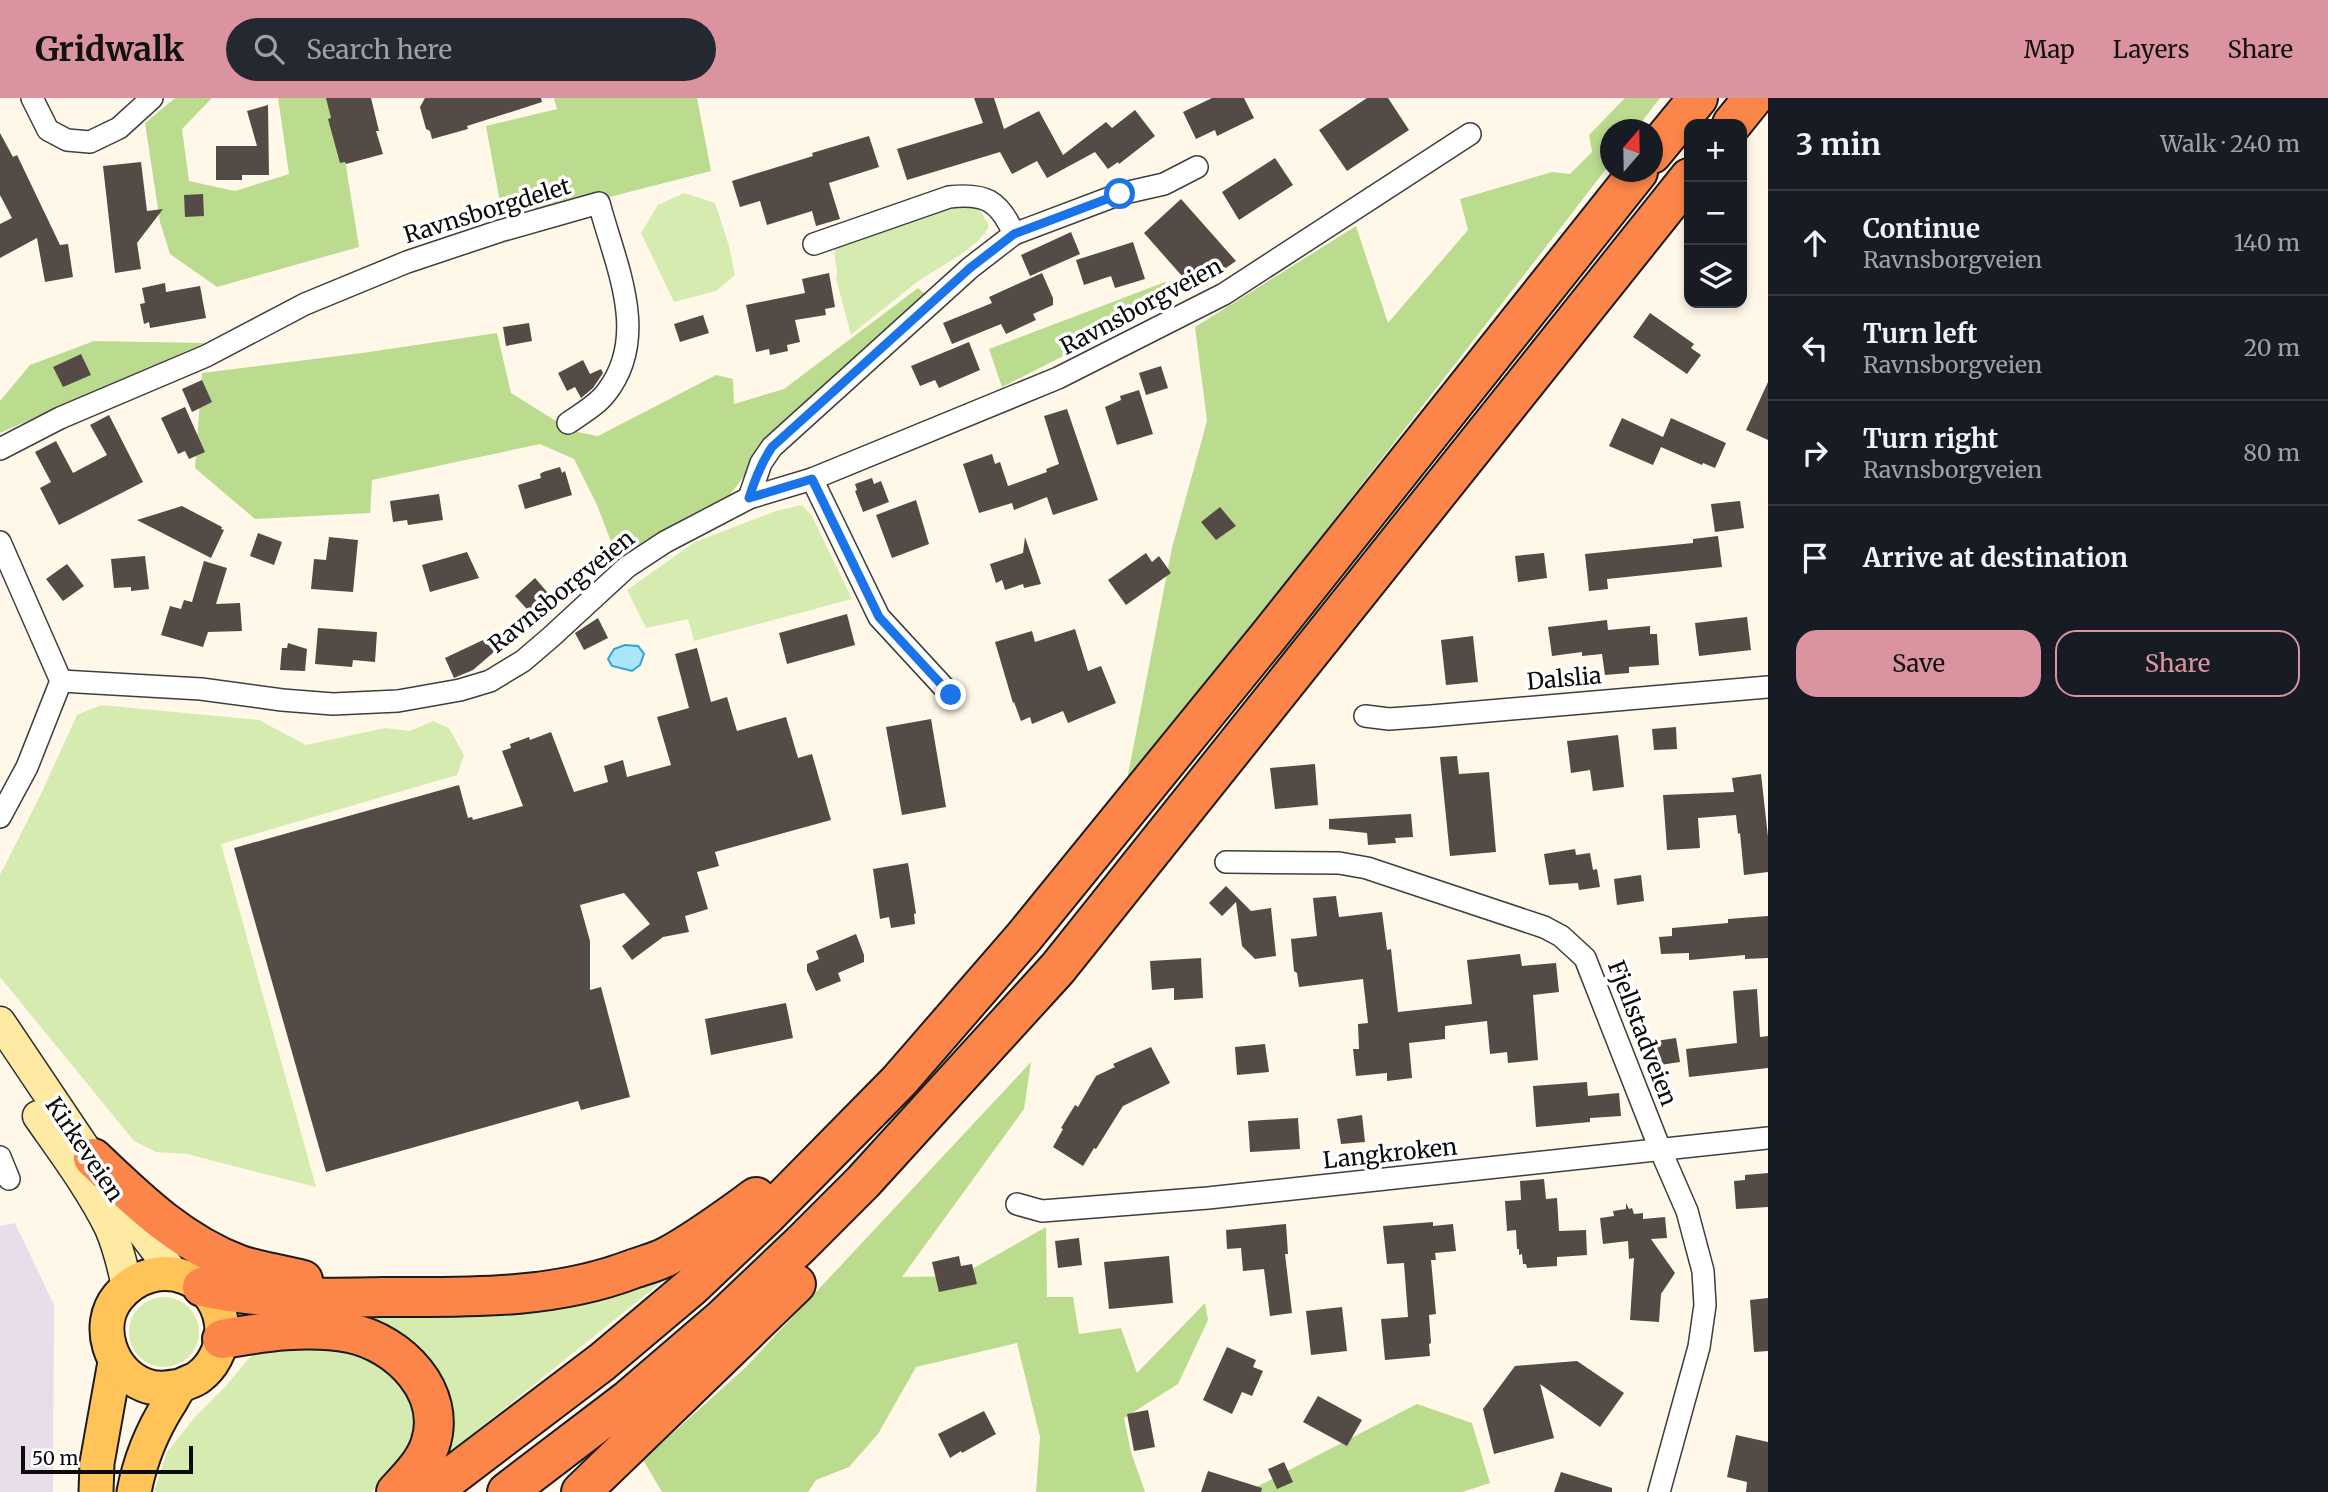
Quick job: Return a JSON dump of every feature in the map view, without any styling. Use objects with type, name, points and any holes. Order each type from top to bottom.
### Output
[{"type":"highway","points":[[1663,142],[1698,98]]},
{"type":"highway","points":[[1736,119],[1753,98]]},
{"type":"highway","points":[[430,1492],[602,1362],[691,1287],[767,1215],[898,1081],[1050,905],[1268,637],[1630,182]]},
{"type":"highway","points":[[507,1492],[629,1399],[700,1338],[863,1182],[1058,968],[1686,182]]},
{"type":"highway","points":[[188,1280],[232,1293],[268,1297],[366,1297],[538,1293],[607,1279],[666,1257],[714,1228],[898,1081]]},
{"type":"highway","points":[[93,1158],[157,1217],[211,1253],[257,1270],[292,1276],[366,1297]]},
{"type":"highway","points":[[581,1492],[845,1235],[863,1182]]},
{"type":"highway","points":[[222,1339],[269,1331],[304,1330],[351,1333],[389,1349],[415,1372],[430,1395],[435,1416],[430,1445],[417,1469],[396,1492]]},
{"type":"main road","name":"Kirkeveien","points":[[0,1022],[131,1217],[188,1280]]},
{"type":"main road","name":"Kirkeveien","points":[[0,1057],[101,1212],[117,1246],[127,1287]]},
{"type":"main road","points":[[149,1275],[188,1280],[214,1301],[221,1320],[222,1339],[215,1360],[200,1376],[180,1387],[162,1389],[144,1385],[128,1376],[116,1362],[108,1343],[107,1322],[114,1303],[127,1287],[149,1275]]},
{"type":"main road","points":[[96,1492],[97,1463],[116,1362]]},
{"type":"main road","points":[[134,1492],[142,1458],[150,1439],[180,1387]]},
{"type":"street","points":[[32,98],[48,130],[67,140],[89,142],[119,128],[152,98]]},
{"type":"street","name":"Ravnsborgveien","points":[[61,681],[176,687],[333,704],[398,701],[460,690],[490,681],[523,661],[626,567],[665,542],[749,498],[812,479],[1058,378],[1224,294],[1471,134]]},
{"type":"street","points":[[749,498],[761,463],[772,447],[970,268],[1014,234],[1120,194],[1164,184],[1197,167]]},
{"type":"street","points":[[814,244],[949,197],[971,195],[985,198],[999,209],[1014,234]]},
{"type":"street","name":"Ravnsborgdelet","points":[[0,449],[60,418],[206,356],[305,304],[407,262],[500,231],[599,203],[626,295],[626,353],[617,377],[605,395],[568,423]]},
{"type":"street","points":[[812,479],[879,617],[951,695]]},
{"type":"street","points":[[0,542],[61,681],[27,767],[0,817]]},
{"type":"street","name":"Dalslia","points":[[1365,716],[1389,719],[1431,716],[1768,687]]},
{"type":"street","name":"Fjellstadveien","points":[[1226,862],[1339,863],[1367,868],[1544,927],[1561,936],[1585,958],[1687,1211],[1703,1271],[1705,1305],[1699,1348],[1659,1492]]},
{"type":"street","name":"Langkroken","points":[[1017,1204],[1042,1211],[1208,1198],[1768,1138]]},
{"type":"street","points":[[0,1157],[9,1179]]},
{"type":"shaded area","points":[[15,1223],[54,1305],[53,1492],[0,1492],[0,1226]]},
{"type":"green space","points":[[175,98],[212,98],[182,129],[189,181],[235,191],[289,174],[278,98],[335,98],[359,247],[217,287],[170,254],[160,222],[145,123]]},
{"type":"green space","points":[[554,98],[697,98],[711,171],[504,224],[486,126],[557,109]]},
{"type":"green space","points":[[1625,98],[1660,98],[1644,119],[1605,119]]},
{"type":"green space","points":[[1600,124],[1600,177],[1125,790],[1172,548],[1207,421],[1195,327],[1356,226],[1388,323],[1468,230],[1460,199],[1552,172],[1570,174],[1592,152],[1589,135]]},
{"type":"green space","points":[[684,193],[715,203],[735,275],[716,291],[674,302],[641,233],[658,205]]},
{"type":"green space","points":[[963,205],[978,206],[989,226],[984,234],[966,250],[916,283],[851,335],[836,279],[836,245]]},
{"type":"green space","points":[[1165,282],[1174,300],[1002,387],[989,349]]},
{"type":"green space","points":[[918,288],[926,295],[765,441],[728,497],[622,555],[616,555],[597,505],[574,459],[540,444],[372,480],[370,513],[255,519],[195,468],[202,373],[497,333],[511,393],[572,431],[598,436],[716,375],[733,379],[734,404],[784,389]]},
{"type":"green space","points":[[94,341],[205,343],[0,433],[0,401],[30,365]]},
{"type":"green space","points":[[802,505],[812,516],[852,599],[694,641],[688,619],[646,628],[627,590],[695,542],[776,511]]},
{"type":"green space","points":[[101,705],[259,720],[306,745],[385,728],[410,731],[433,721],[449,728],[464,755],[457,775],[221,844],[316,1187],[187,1154],[156,1152],[134,1141],[0,977],[0,875],[77,715]]},
{"type":"green space","points":[[1031,1062],[1024,1109],[902,1277],[960,1276],[1046,1227],[1047,1297],[1073,1297],[1079,1334],[1121,1328],[1137,1373],[1205,1303],[1208,1320],[1178,1384],[1124,1418],[1131,1452],[1145,1492],[1036,1492],[1040,1437],[1017,1343],[916,1367],[878,1434],[849,1467],[816,1480],[808,1492],[662,1492],[643,1460],[745,1368]]},
{"type":"green space","points":[[675,1271],[444,1457],[364,1320],[366,1315]]},
{"type":"green space","points":[[164,1297],[189,1307],[199,1332],[189,1357],[164,1367],[139,1357],[129,1332],[139,1307]]},
{"type":"green space","points":[[302,1345],[343,1349],[365,1355],[392,1373],[408,1392],[414,1420],[410,1442],[388,1479],[371,1492],[154,1492],[167,1452],[250,1357],[260,1351]]},
{"type":"green space","points":[[1417,1404],[1472,1423],[1490,1483],[1462,1492],[1247,1492]]},
{"type":"water","points":[[625,645],[638,646],[644,654],[640,665],[632,671],[612,666],[608,659],[614,649]]},
{"type":"building","points":[[326,98],[371,98],[383,154],[346,164],[340,163],[328,119],[331,118]]},
{"type":"building","points":[[425,98],[541,98],[542,102],[432,139],[430,131],[426,129],[420,107]]},
{"type":"building","points":[[974,98],[994,98],[1004,129],[1039,111],[1063,155],[1106,122],[1112,128],[1135,110],[1155,136],[1119,164],[1118,162],[1108,169],[1095,152],[1047,178],[1037,161],[1012,174],[1000,152],[907,180],[897,149],[983,123]]},
{"type":"building","points":[[1212,98],[1244,98],[1254,118],[1217,136],[1215,130],[1196,139],[1183,112]]},
{"type":"building","points":[[1367,98],[1388,98],[1409,130],[1347,171],[1319,130]]},
{"type":"building","points":[[268,105],[269,175],[242,175],[242,180],[216,180],[216,146],[257,146],[247,111]]},
{"type":"building","points":[[0,133],[13,157],[17,155],[60,245],[68,244],[73,277],[45,282],[37,238],[0,258],[0,224],[12,218],[0,195]]},
{"type":"building","points":[[869,136],[879,167],[829,183],[840,219],[816,226],[812,211],[767,225],[760,201],[740,207],[732,181]]},
{"type":"building","points":[[1275,158],[1293,185],[1239,220],[1222,192]]},
{"type":"building","points":[[141,162],[147,211],[163,209],[137,243],[141,269],[115,273],[103,166]]},
{"type":"building","points":[[203,194],[204,216],[185,217],[184,195]]},
{"type":"building","points":[[1181,199],[1236,261],[1220,272],[1182,276],[1144,233]]},
{"type":"building","points":[[1071,232],[1080,254],[1030,276],[1021,255]]},
{"type":"building","points":[[1133,242],[1145,279],[1115,288],[1111,276],[1084,285],[1076,260]]},
{"type":"building","points":[[829,273],[835,307],[825,309],[826,315],[795,320],[800,342],[787,345],[788,351],[770,355],[769,349],[756,352],[746,305],[805,293],[802,279]]},
{"type":"building","points":[[1042,273],[1053,298],[1053,305],[1033,314],[1036,320],[1006,334],[1001,324],[952,344],[943,323],[992,303],[989,297]]},
{"type":"building","points":[[165,283],[166,292],[200,286],[206,318],[150,328],[149,322],[144,324],[140,304],[145,303],[142,288]]},
{"type":"building","points":[[1650,313],[1694,344],[1691,348],[1701,355],[1687,374],[1633,337]]},
{"type":"building","points":[[703,315],[709,333],[680,342],[674,324]]},
{"type":"building","points":[[529,323],[532,341],[506,346],[503,327]]},
{"type":"building","points":[[969,342],[980,370],[939,388],[935,380],[920,386],[911,366]]},
{"type":"building","points":[[81,354],[91,375],[63,387],[53,367]]},
{"type":"building","points":[[583,360],[590,374],[601,369],[603,373],[593,388],[581,398],[575,387],[567,391],[558,373]]},
{"type":"building","points":[[1161,366],[1168,388],[1146,395],[1139,373]]},
{"type":"building","points":[[202,380],[212,402],[192,412],[182,389]]},
{"type":"building","points":[[1768,382],[1768,440],[1746,430]]},
{"type":"building","points":[[1139,390],[1153,434],[1117,445],[1105,407],[1121,400],[1120,396]]},
{"type":"building","points":[[185,407],[205,452],[189,459],[185,451],[178,454],[161,418]]},
{"type":"building","points":[[1067,409],[1098,500],[1053,515],[1047,497],[1014,510],[1012,503],[979,513],[963,464],[992,454],[995,464],[1000,462],[1008,486],[1047,472],[1046,469],[1059,464],[1044,416]]},
{"type":"building","points":[[109,415],[143,482],[59,525],[40,488],[51,482],[35,452],[56,441],[73,473],[107,455],[90,425]]},
{"type":"building","points":[[1622,418],[1663,437],[1671,418],[1726,443],[1715,468],[1661,447],[1653,465],[1609,446]]},
{"type":"building","points":[[560,467],[562,473],[565,471],[572,495],[525,509],[518,485],[541,478],[540,474],[543,472]]},
{"type":"building","points":[[872,478],[874,484],[881,481],[889,502],[863,512],[855,484]]},
{"type":"building","points":[[439,494],[443,520],[408,525],[407,520],[393,522],[390,501]]},
{"type":"building","points":[[916,500],[929,544],[892,558],[876,515]]},
{"type":"building","points":[[1740,501],[1744,528],[1715,532],[1711,504]]},
{"type":"building","points":[[182,506],[224,530],[211,558],[137,520]]},
{"type":"building","points":[[1220,507],[1236,526],[1216,540],[1201,522]]},
{"type":"building","points":[[258,533],[282,542],[274,565],[250,556]]},
{"type":"building","points":[[1718,536],[1722,567],[1607,579],[1608,589],[1589,591],[1585,554],[1693,543],[1693,539]]},
{"type":"building","points":[[329,537],[358,540],[353,592],[311,589],[314,559],[326,560]]},
{"type":"building","points":[[1025,537],[1041,584],[1024,588],[1023,584],[1005,590],[1002,580],[996,583],[990,564],[1023,553]]},
{"type":"building","points":[[467,552],[479,578],[430,592],[422,565]]},
{"type":"building","points":[[1146,553],[1152,562],[1159,556],[1171,573],[1126,605],[1108,580]]},
{"type":"building","points":[[1544,553],[1547,578],[1518,582],[1515,556]]},
{"type":"building","points":[[145,556],[149,589],[131,591],[131,587],[114,588],[111,559]]},
{"type":"building","points":[[204,561],[227,568],[216,604],[240,603],[242,631],[208,632],[203,647],[161,635],[170,606],[181,609],[184,600],[192,602]]},
{"type":"building","points":[[67,564],[84,586],[63,601],[46,579]]},
{"type":"building","points":[[535,578],[554,600],[534,617],[515,596]]},
{"type":"building","points":[[847,614],[855,645],[787,664],[779,633]]},
{"type":"building","points":[[1747,617],[1751,650],[1699,656],[1695,623]]},
{"type":"building","points":[[598,618],[608,638],[584,650],[575,633]]},
{"type":"building","points":[[1607,620],[1608,630],[1650,626],[1650,634],[1657,634],[1659,665],[1629,667],[1629,673],[1605,675],[1602,654],[1582,656],[1582,652],[1552,656],[1548,627]]},
{"type":"building","points":[[519,623],[522,628],[473,670],[454,678],[445,658]]},
{"type":"building","points":[[318,628],[377,632],[375,662],[353,660],[352,667],[315,664]]},
{"type":"building","points":[[1075,629],[1088,671],[1101,666],[1116,703],[1068,723],[1063,711],[1032,724],[1030,717],[1021,721],[995,642],[1032,631],[1035,642]]},
{"type":"building","points":[[1473,636],[1478,682],[1446,685],[1441,640]]},
{"type":"building","points":[[288,643],[307,649],[305,671],[280,670],[282,648],[287,648]]},
{"type":"building","points":[[697,648],[711,702],[727,697],[737,731],[786,717],[798,758],[812,754],[831,820],[715,852],[719,866],[697,872],[708,909],[685,916],[689,932],[663,937],[632,960],[622,946],[650,924],[624,893],[580,905],[590,941],[590,990],[601,987],[630,1097],[581,1110],[578,1101],[326,1172],[234,848],[459,785],[468,818],[472,817],[473,820],[523,806],[502,751],[511,748],[510,744],[551,732],[574,792],[608,782],[604,766],[623,760],[627,777],[671,765],[657,717],[689,708],[675,654]]},
{"type":"building","points":[[931,719],[946,807],[902,815],[886,727]]},
{"type":"building","points":[[1676,727],[1677,749],[1654,750],[1652,729]]},
{"type":"building","points":[[1618,735],[1624,787],[1593,791],[1590,770],[1571,773],[1567,741]]},
{"type":"building","points":[[1457,756],[1459,774],[1489,772],[1496,852],[1450,856],[1440,757]]},
{"type":"building","points":[[1315,764],[1318,805],[1275,809],[1270,768]]},
{"type":"building","points":[[1761,774],[1768,837],[1768,872],[1744,875],[1736,815],[1698,818],[1700,848],[1667,850],[1663,795],[1734,792],[1732,778]]},
{"type":"building","points":[[1411,814],[1413,837],[1395,838],[1396,843],[1368,845],[1367,833],[1329,829],[1329,819]]},
{"type":"building","points":[[1575,849],[1576,855],[1590,853],[1593,870],[1597,869],[1600,887],[1579,890],[1578,883],[1549,885],[1544,854]]},
{"type":"building","points":[[908,863],[916,913],[915,924],[891,928],[889,917],[880,919],[873,869]]},
{"type":"building","points":[[1641,875],[1644,901],[1617,905],[1614,879]]},
{"type":"building","points":[[1226,886],[1251,911],[1271,908],[1276,956],[1255,959],[1242,946],[1236,902],[1222,916],[1209,903]]},
{"type":"building","points":[[1336,896],[1339,917],[1382,912],[1387,950],[1391,949],[1398,1012],[1472,1004],[1467,960],[1520,954],[1522,966],[1556,963],[1559,992],[1533,995],[1538,1060],[1508,1063],[1507,1052],[1490,1054],[1487,1021],[1445,1026],[1445,1039],[1409,1043],[1412,1078],[1387,1081],[1387,1073],[1356,1076],[1353,1049],[1359,1049],[1358,1024],[1368,1023],[1363,979],[1299,987],[1297,973],[1294,971],[1291,939],[1317,936],[1313,898]]},
{"type":"building","points":[[1768,916],[1768,958],[1745,959],[1745,955],[1689,960],[1689,953],[1661,954],[1659,937],[1672,936],[1672,928]]},
{"type":"building","points":[[856,934],[864,962],[838,973],[841,981],[816,991],[807,971],[807,964],[819,959],[816,951]]},
{"type":"building","points":[[1201,958],[1203,998],[1174,1000],[1174,988],[1152,990],[1150,961]]},
{"type":"building","points":[[1757,989],[1760,1037],[1768,1036],[1768,1068],[1689,1077],[1686,1049],[1737,1043],[1733,991]]},
{"type":"building","points":[[786,1003],[793,1038],[711,1055],[705,1019]]},
{"type":"building","points":[[1676,1038],[1680,1062],[1653,1066],[1649,1042]]},
{"type":"building","points":[[1265,1044],[1269,1072],[1237,1075],[1235,1047]]},
{"type":"building","points":[[1151,1047],[1170,1083],[1123,1106],[1083,1166],[1053,1147],[1063,1129],[1061,1128],[1075,1105],[1078,1107],[1096,1076],[1115,1067],[1113,1064]]},
{"type":"building","points":[[1587,1082],[1588,1096],[1619,1093],[1621,1116],[1536,1127],[1533,1086]]},
{"type":"building","points":[[1362,1115],[1365,1142],[1341,1144],[1337,1119]]},
{"type":"building","points":[[1298,1118],[1300,1149],[1250,1152],[1248,1121]]},
{"type":"building","points":[[1768,1173],[1768,1207],[1736,1209],[1734,1181],[1745,1180],[1745,1175]]},
{"type":"building","points":[[1544,1179],[1546,1199],[1557,1198],[1559,1231],[1586,1230],[1587,1255],[1557,1257],[1557,1266],[1527,1268],[1517,1249],[1516,1230],[1507,1231],[1505,1201],[1521,1200],[1520,1181]]},
{"type":"building","points":[[1626,1203],[1634,1214],[1643,1213],[1643,1219],[1665,1217],[1667,1238],[1651,1239],[1675,1273],[1661,1294],[1659,1322],[1630,1320],[1634,1258],[1629,1259],[1628,1241],[1603,1244],[1600,1218],[1614,1216],[1613,1211],[1626,1209]]},
{"type":"building","points":[[1433,1222],[1433,1226],[1453,1224],[1456,1251],[1435,1253],[1436,1260],[1431,1260],[1436,1314],[1429,1315],[1430,1356],[1385,1360],[1381,1319],[1408,1317],[1404,1263],[1387,1264],[1383,1226]]},
{"type":"building","points":[[1286,1224],[1288,1254],[1285,1254],[1292,1313],[1270,1316],[1264,1269],[1243,1271],[1241,1248],[1227,1249],[1226,1230]]},
{"type":"building","points":[[1079,1238],[1082,1265],[1058,1268],[1055,1241]]},
{"type":"building","points":[[959,1256],[961,1266],[972,1264],[977,1284],[939,1292],[932,1262]]},
{"type":"building","points":[[1169,1256],[1173,1303],[1109,1309],[1104,1262]]},
{"type":"building","points":[[1768,1298],[1768,1351],[1754,1352],[1750,1300]]},
{"type":"building","points":[[1342,1307],[1347,1351],[1311,1355],[1306,1311]]},
{"type":"building","points":[[1227,1347],[1256,1360],[1253,1367],[1263,1371],[1252,1396],[1242,1392],[1232,1414],[1203,1400]]},
{"type":"building","points":[[1577,1361],[1624,1393],[1600,1427],[1540,1384],[1554,1438],[1494,1454],[1483,1409],[1515,1366]]},
{"type":"building","points":[[1318,1396],[1362,1420],[1347,1446],[1303,1422]]},
{"type":"building","points":[[1148,1410],[1155,1447],[1134,1451],[1127,1414]]},
{"type":"building","points":[[984,1411],[996,1434],[950,1458],[938,1434]]},
{"type":"building","points":[[1736,1435],[1768,1442],[1768,1492],[1746,1492],[1747,1482],[1727,1477]]},
{"type":"building","points":[[1284,1462],[1293,1482],[1277,1489],[1268,1469]]},
{"type":"building","points":[[1208,1471],[1262,1488],[1261,1492],[1201,1492]]},
{"type":"building","points":[[1561,1472],[1612,1488],[1612,1492],[1554,1492]]},
{"type":"route","points":[[951,695],[879,617],[812,479],[749,498],[754,481],[761,463],[772,447],[801,418],[970,268],[1014,234],[1120,194]]}]
